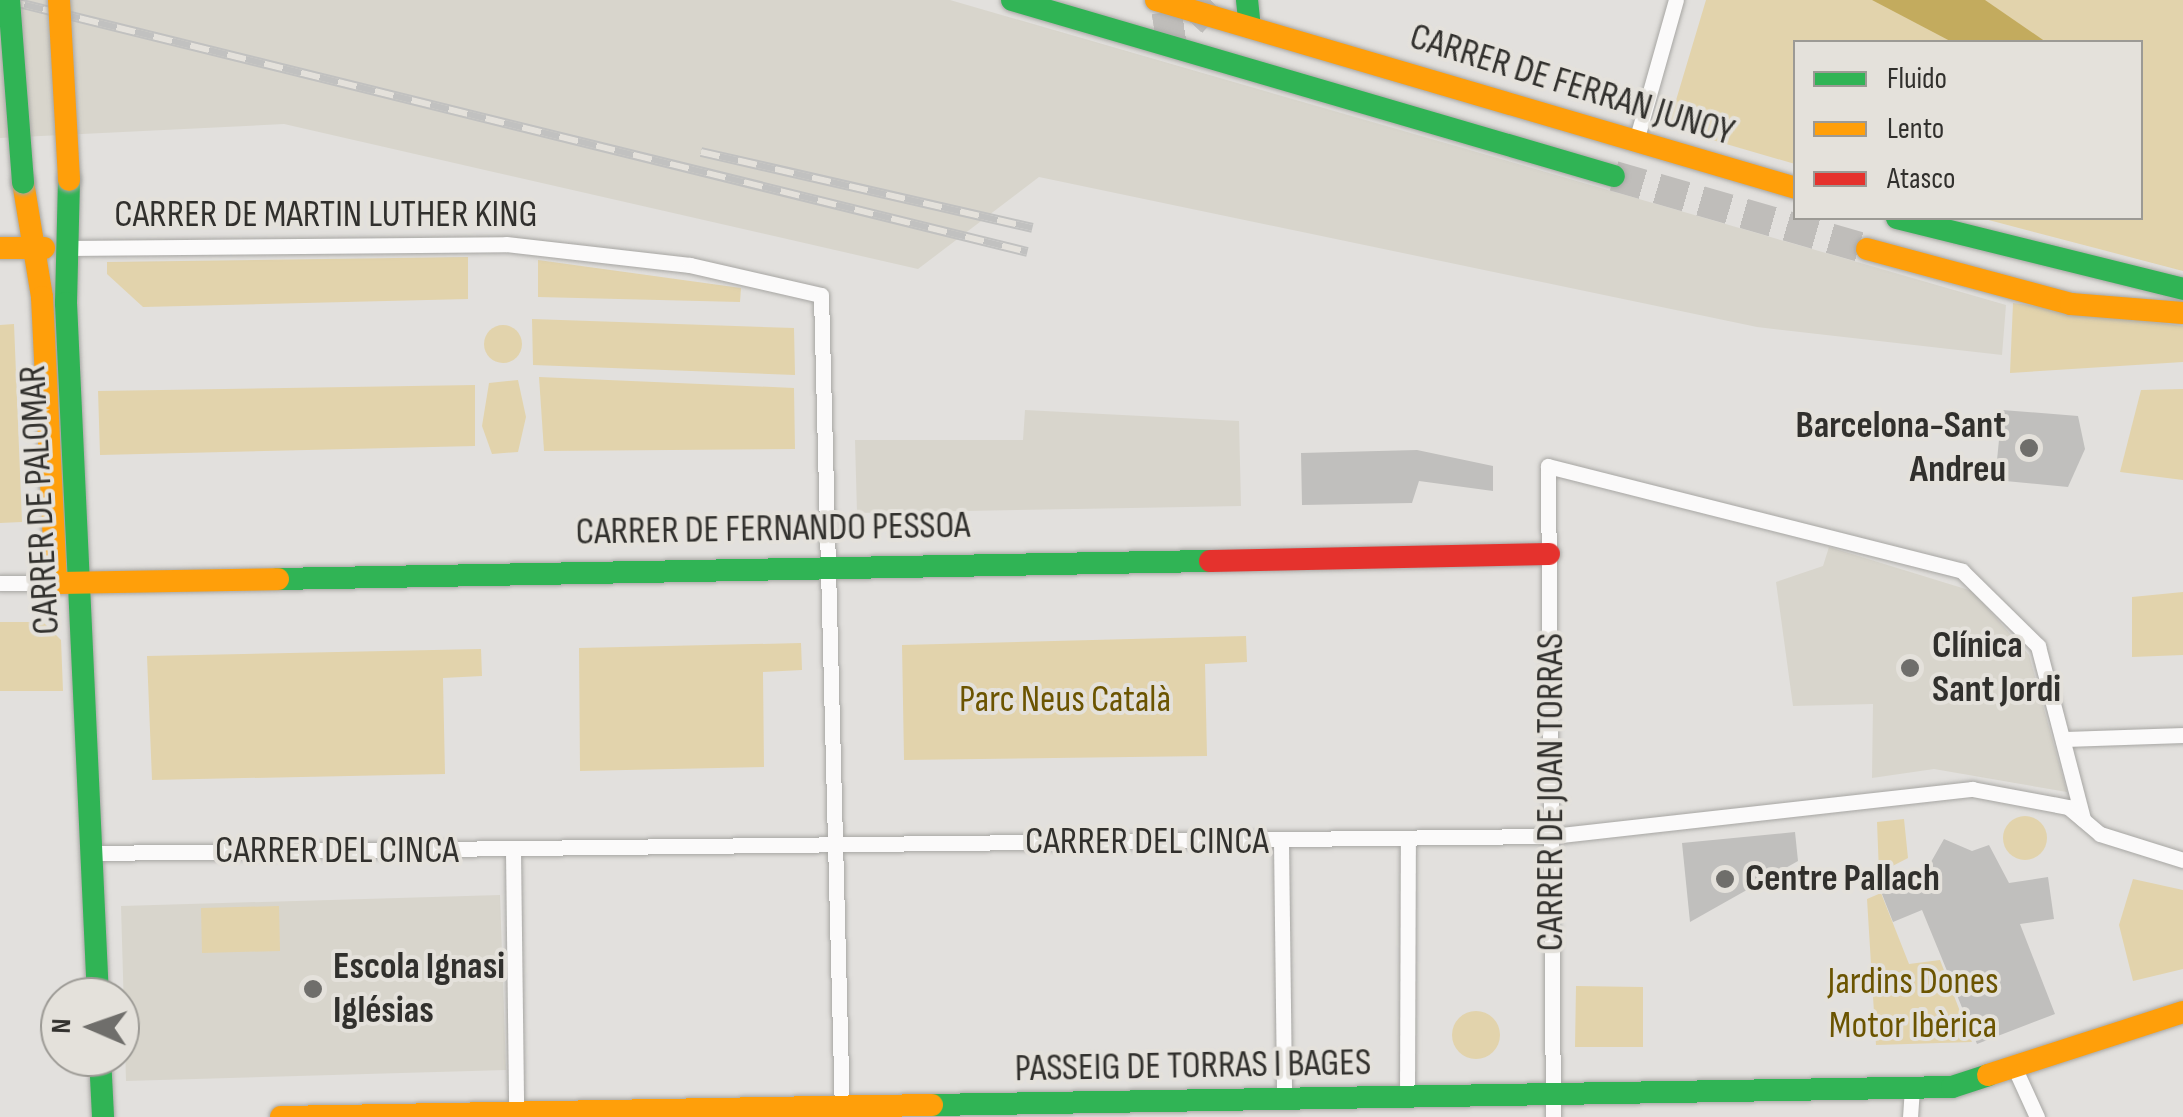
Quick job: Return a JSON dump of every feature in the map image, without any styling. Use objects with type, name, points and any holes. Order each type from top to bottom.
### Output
[{"type":"main road","name":"CARRER DE PALOMAR","points":[[9,0],[23,182],[34,248],[92,853],[97,977]]},
{"type":"main road","name":"CARRER DE PALOMAR","points":[[59,0],[69,180],[67,584]]},
{"type":"main road","points":[[1012,0],[1614,176]]},
{"type":"main road","name":"CARRER DE FERRAN JUNOY","points":[[1156,0],[1793,187]]},
{"type":"main road","points":[[1247,0],[1250,27]]},
{"type":"main road","points":[[1121,31],[1154,29]]},
{"type":"main road","points":[[1906,220],[2183,290]]},
{"type":"main road","points":[[0,248],[67,248]]},
{"type":"main road","points":[[1868,250],[2042,298],[2183,313]]},
{"type":"main road","name":"CARRER DE FERNANDO PESSOA","points":[[67,584],[149,575],[1548,554]]},
{"type":"main road","name":"PASSEIG DE TORRAS I BAGES","points":[[282,1117],[1252,1108],[1284,1099],[1407,1096],[1553,1105],[1912,1087],[2016,1070],[2096,1037],[2183,1012]]},
{"type":"main road","points":[[101,1077],[103,1117]]},
{"type":"street","points":[[1636,141],[1676,0]]},
{"type":"street","name":"CARRER DE MARTIN LUTHER KING","points":[[67,248],[506,244],[690,265],[822,295],[828,563]]},
{"type":"street","name":"CARRER DE JOAN TORRAS","points":[[1553,1105],[1548,466],[1962,571],[2038,646],[2065,739]]},
{"type":"street","points":[[828,563],[842,1112]]},
{"type":"street","name":"CARRER DE FERNANDO PESSOA","points":[[0,583],[67,584]]},
{"type":"street","points":[[2083,819],[2065,739],[2183,736]]},
{"type":"street","name":"CARRER DEL CINCA","points":[[92,853],[1552,836],[1972,789],[2044,800],[2117,841],[2183,860]]},
{"type":"street","points":[[1407,1096],[1408,839]]},
{"type":"street","points":[[1281,842],[1284,1099]]},
{"type":"street","points":[[512,851],[516,1113]]},
{"type":"street","points":[[2016,1070],[2037,1117]]},
{"type":"street","points":[[1910,1117],[1912,1087]]},
{"type":"shaded area","points":[[0,0],[950,0],[2006,305],[2002,355],[1757,327],[1039,177],[918,269],[284,124],[0,138]]},
{"type":"shaded area","points":[[1872,0],[1985,0],[2043,40],[1948,40]]},
{"type":"shaded area","points":[[1025,410],[1239,421],[1241,506],[857,513],[855,440],[1023,440]]},
{"type":"shaded area","name":"Clínica Sant Jordi","points":[[1829,547],[1972,591],[2029,655],[2067,792],[1934,769],[1872,778],[1873,704],[1793,706],[1776,582],[1823,566]]},
{"type":"shaded area","name":"Escola Ignasi Iglésias","points":[[500,895],[506,1070],[126,1081],[126,1077],[140,1077],[140,977],[123,977],[121,906]]},
{"type":"green space","points":[[1706,0],[2183,0],[2183,271],[1989,220],[2143,220],[2143,40],[1793,40],[1793,163],[1668,127]]},
{"type":"green space","points":[[468,257],[468,299],[143,307],[107,274],[107,262]]},
{"type":"green space","points":[[538,260],[741,288],[740,302],[538,297]]},
{"type":"green space","points":[[2013,303],[2183,326],[2183,362],[2010,373]]},
{"type":"green space","points":[[532,319],[794,328],[795,375],[533,365]]},
{"type":"green space","points":[[14,324],[22,522],[0,523],[0,325]]},
{"type":"green space","points":[[503,325],[516,331],[522,344],[516,357],[503,363],[490,357],[484,344],[490,331]]},
{"type":"green space","points":[[539,377],[794,388],[795,449],[544,451]]},
{"type":"green space","points":[[518,380],[526,417],[518,452],[492,454],[482,426],[489,383]]},
{"type":"green space","points":[[475,385],[475,446],[100,455],[98,391]]},
{"type":"green space","points":[[2183,389],[2183,480],[2120,472],[2141,390]]},
{"type":"green space","points":[[2183,592],[2183,655],[2132,657],[2132,597]]},
{"type":"green space","points":[[0,622],[43,622],[61,640],[63,691],[0,691]]},
{"type":"green space","name":"Parc Neus Català","points":[[1246,636],[1247,662],[1205,664],[1207,756],[904,760],[902,645]]},
{"type":"green space","points":[[801,643],[802,670],[763,672],[764,767],[580,771],[579,648]]},
{"type":"green space","points":[[481,649],[482,676],[443,678],[445,774],[152,780],[147,656]]},
{"type":"green space","points":[[2025,816],[2041,822],[2047,838],[2041,854],[2025,860],[2009,854],[2003,838],[2009,822]]},
{"type":"green space","points":[[1904,819],[1908,858],[1879,873],[1877,822]]},
{"type":"green space","points":[[2133,879],[2183,890],[2183,969],[2133,981],[2119,925]]},
{"type":"green space","name":"Jardins Dones Motor Ibèrica","points":[[1881,893],[1909,964],[1940,960],[1972,1042],[1876,1045],[1867,899]]},
{"type":"green space","points":[[279,906],[280,951],[202,953],[201,908]]},
{"type":"green space","points":[[1576,986],[1643,987],[1643,1047],[1575,1047]]},
{"type":"green space","points":[[1476,1011],[1493,1018],[1500,1035],[1493,1052],[1476,1059],[1459,1052],[1452,1035],[1459,1018]]},
{"type":"building","name":"Barcelona-Sant Andreu","points":[[2002,410],[2078,416],[2085,449],[2068,487],[1995,480]]},
{"type":"building","points":[[1417,450],[1493,466],[1493,491],[1419,481],[1412,503],[1302,505],[1301,453]]},
{"type":"building","name":"Centre Pallach","points":[[1795,832],[1798,861],[1690,922],[1682,843]]},
{"type":"building","points":[[1944,839],[1972,851],[1989,845],[2009,883],[2048,877],[2054,919],[2020,924],[2055,1014],[1977,1044],[1922,910],[1893,922],[1880,889],[1927,869]]},
{"type":"tunnel","points":[[1154,29],[1191,23],[1212,0]]},
{"type":"tunnel","points":[[1614,176],[1867,249]]},
{"type":"railway","points":[[6,0],[1027,252]]},
{"type":"railway","points":[[701,152],[1032,228]]},
{"type":"traffic: fast","points":[[9,0],[23,182]]},
{"type":"traffic: fast","points":[[1012,0],[1614,176]]},
{"type":"traffic: fast","points":[[1247,0],[1250,27]]},
{"type":"traffic: fast","points":[[69,180],[66,303],[97,977]]},
{"type":"traffic: fast","points":[[1905,220],[2183,289]]},
{"type":"traffic: fast","points":[[278,579],[1210,561]]},
{"type":"traffic: fast","points":[[932,1105],[1952,1087],[1988,1075]]},
{"type":"traffic: fast","points":[[101,1077],[103,1117]]},
{"type":"traffic: slow","points":[[59,0],[69,180]]},
{"type":"traffic: slow","points":[[1156,0],[1793,187]]},
{"type":"traffic: slow","points":[[23,182],[42,297],[56,583],[278,579]]},
{"type":"traffic: slow","points":[[0,248],[44,248]]},
{"type":"traffic: slow","points":[[1867,249],[2071,304],[2183,313]]},
{"type":"traffic: slow","points":[[1988,1075],[2183,1012]]},
{"type":"traffic: slow","points":[[281,1117],[932,1105]]},
{"type":"traffic: jam","points":[[1210,561],[1549,554]]},
{"type":"place","name":"Barcelona-Sant Andreu","points":[[2029,448]]},
{"type":"place","name":"Clínica Sant Jordi","points":[[1910,668]]},
{"type":"place","name":"Centre Pallach","points":[[1725,879]]},
{"type":"place","name":"Escola Ignasi Iglésias","points":[[313,989]]}]
